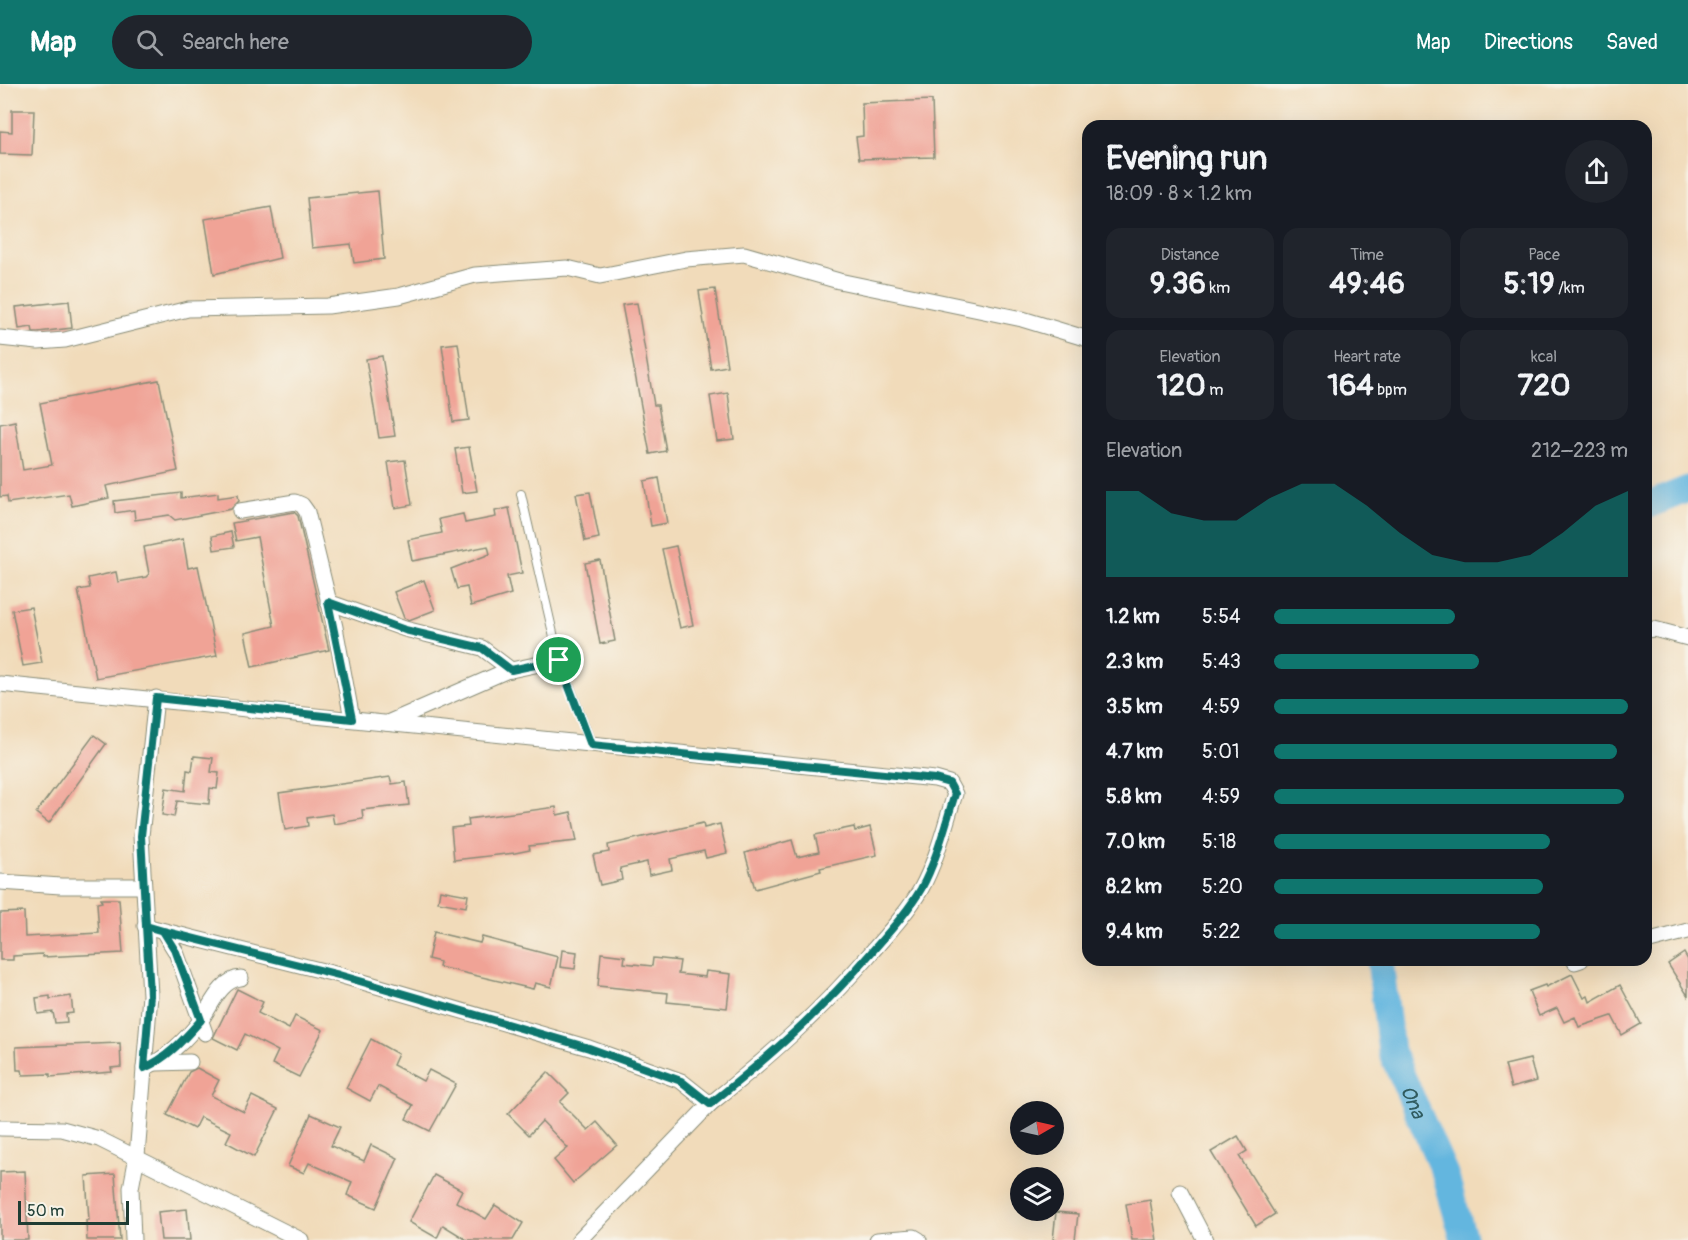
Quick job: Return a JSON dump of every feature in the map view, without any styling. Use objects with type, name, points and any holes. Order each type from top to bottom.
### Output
[{"type":"street","points":[[0,338],[38,342],[65,340],[188,309],[328,306],[399,296],[475,275],[567,268],[600,276],[686,259],[744,254],[839,281],[1022,319],[1082,337]]},
{"type":"street","points":[[240,511],[295,502],[302,505],[328,602],[352,719]]},
{"type":"street","points":[[328,602],[405,630],[482,648],[511,670]]},
{"type":"street","points":[[1652,629],[1688,638]]},
{"type":"street","points":[[387,723],[511,670],[559,660]]},
{"type":"street","points":[[0,684],[156,698],[935,779],[949,783],[955,794],[934,858],[921,888],[900,920],[850,977],[780,1048],[710,1104],[579,1240]]},
{"type":"street","points":[[133,1240],[131,1188],[150,1065],[150,995],[141,836],[156,698]]},
{"type":"street","points":[[0,882],[61,886],[143,886]]},
{"type":"street","points":[[146,926],[339,975],[589,1048],[681,1081],[710,1104]]},
{"type":"street","points":[[163,931],[176,952],[203,1027]]},
{"type":"street","points":[[1652,940],[1688,931]]},
{"type":"street","points":[[150,1065],[203,1027],[221,989],[236,978],[241,978]]},
{"type":"street","points":[[150,1065],[190,1062]]},
{"type":"street","points":[[0,1128],[62,1129],[99,1139],[301,1240]]},
{"type":"street","points":[[1180,1192],[1205,1240]]},
{"type":"street","points":[[877,1240],[914,1237],[919,1240]]},
{"type":"lane","points":[[521,494],[559,660],[591,745]]},
{"type":"building","points":[[932,100],[934,157],[859,159],[856,137],[863,136],[862,103]]},
{"type":"building","points":[[12,110],[34,110],[32,155],[0,154],[0,131],[12,132]]},
{"type":"building","points":[[378,191],[384,259],[354,263],[351,244],[312,248],[307,198]]},
{"type":"building","points":[[271,207],[280,258],[214,274],[205,219]]},
{"type":"building","points":[[715,289],[727,366],[711,369],[699,291]]},
{"type":"building","points":[[69,301],[72,328],[38,332],[33,332],[32,327],[19,329],[16,307]]},
{"type":"building","points":[[637,303],[654,405],[658,405],[666,451],[650,454],[622,305]]},
{"type":"building","points":[[458,343],[469,420],[453,422],[442,345]]},
{"type":"building","points":[[382,356],[395,436],[379,438],[366,359]]},
{"type":"building","points":[[159,380],[178,471],[106,486],[109,498],[72,506],[69,494],[8,503],[7,496],[0,497],[0,424],[15,421],[23,470],[52,465],[40,403]]},
{"type":"building","points":[[728,393],[734,439],[717,441],[710,396]]},
{"type":"building","points":[[469,447],[477,491],[462,493],[455,449]]},
{"type":"building","points":[[405,460],[412,505],[395,508],[388,462]]},
{"type":"building","points":[[659,478],[667,523],[651,526],[644,481]]},
{"type":"building","points":[[590,492],[599,538],[585,541],[576,494]]},
{"type":"building","points":[[181,493],[181,498],[218,493],[218,498],[238,495],[239,501],[231,509],[175,520],[169,515],[135,520],[134,510],[115,513],[114,501]]},
{"type":"building","points":[[509,508],[522,573],[507,576],[511,594],[471,606],[467,587],[457,589],[451,569],[490,554],[488,546],[412,561],[408,540],[442,533],[439,519],[463,514],[465,523],[496,517],[495,511]]},
{"type":"building","points":[[294,512],[298,516],[329,650],[252,667],[245,633],[274,626],[257,537],[236,541],[232,523]]},
{"type":"building","points":[[231,532],[234,547],[214,550],[212,536]]},
{"type":"building","points":[[183,539],[188,568],[198,566],[217,656],[96,678],[78,590],[90,588],[88,578],[116,572],[118,582],[146,577],[149,574],[144,547]]},
{"type":"building","points":[[676,546],[693,625],[680,628],[662,549]]},
{"type":"building","points":[[600,560],[615,641],[600,644],[585,563]]},
{"type":"building","points":[[424,580],[435,610],[409,620],[404,618],[394,592]]},
{"type":"building","points":[[31,607],[42,663],[23,666],[12,610]]},
{"type":"building","points":[[94,735],[106,744],[49,823],[36,813]]},
{"type":"building","points":[[194,756],[213,758],[211,772],[219,773],[217,789],[210,788],[209,804],[177,801],[174,817],[162,815],[166,788],[185,791],[187,770],[192,771]]},
{"type":"building","points":[[390,777],[392,784],[406,782],[409,805],[362,810],[363,819],[334,824],[332,814],[307,818],[308,826],[285,830],[279,793]]},
{"type":"building","points":[[556,807],[557,815],[571,812],[577,841],[529,846],[530,850],[515,853],[454,860],[451,828],[469,826],[468,819]]},
{"type":"building","points":[[703,823],[704,828],[720,824],[727,853],[706,858],[704,851],[670,859],[672,870],[649,875],[647,862],[620,868],[622,880],[600,885],[593,855],[609,852],[608,845]]},
{"type":"building","points":[[854,827],[855,831],[870,827],[877,855],[820,868],[821,871],[755,889],[745,853],[792,840],[797,857],[819,852],[815,835]]},
{"type":"building","points":[[440,890],[468,895],[466,907],[438,902]]},
{"type":"building","points":[[101,899],[119,899],[123,953],[43,957],[42,954],[13,956],[13,960],[0,960],[0,913],[24,912],[25,937],[99,933],[97,903],[102,902]]},
{"type":"building","points":[[434,932],[480,943],[482,937],[558,957],[551,987],[535,983],[533,989],[439,967],[440,962],[428,959]]},
{"type":"building","points":[[562,950],[577,952],[575,969],[560,967]]},
{"type":"building","points":[[601,953],[625,956],[624,963],[652,966],[653,958],[680,961],[678,974],[705,977],[706,971],[731,974],[727,1008],[667,1002],[668,993],[598,986]]},
{"type":"building","points":[[1684,953],[1688,960],[1688,996],[1668,964]]},
{"type":"building","points":[[1572,974],[1584,998],[1588,996],[1590,1002],[1620,985],[1641,1024],[1622,1035],[1612,1016],[1579,1027],[1575,1017],[1564,1022],[1557,1008],[1539,1016],[1529,991],[1545,985],[1546,987]]},
{"type":"building","points":[[237,989],[263,1002],[258,1013],[289,1029],[295,1016],[323,1030],[299,1077],[272,1064],[278,1051],[245,1034],[237,1050],[213,1038]]},
{"type":"building","points":[[50,996],[50,999],[71,996],[73,1013],[66,1014],[67,1022],[55,1023],[53,1012],[38,1014],[36,998]]},
{"type":"building","points":[[371,1039],[398,1054],[393,1065],[423,1081],[429,1070],[456,1084],[430,1131],[406,1119],[413,1105],[378,1086],[370,1101],[346,1088]]},
{"type":"building","points":[[120,1043],[121,1067],[111,1068],[112,1072],[50,1077],[50,1074],[23,1075],[22,1070],[17,1070],[16,1047]]},
{"type":"building","points":[[1530,1059],[1536,1081],[1511,1088],[1505,1065]]},
{"type":"building","points":[[197,1068],[219,1080],[211,1096],[244,1112],[252,1096],[278,1109],[254,1157],[226,1142],[231,1132],[200,1117],[194,1129],[167,1115],[189,1072]]},
{"type":"building","points":[[548,1072],[569,1093],[560,1102],[588,1130],[597,1122],[617,1145],[573,1183],[554,1160],[568,1148],[542,1121],[529,1135],[508,1114]]},
{"type":"building","points":[[311,1114],[340,1127],[331,1146],[364,1161],[371,1145],[398,1158],[376,1208],[347,1195],[352,1182],[309,1163],[304,1173],[288,1166]]},
{"type":"building","points":[[1238,1136],[1247,1151],[1239,1156],[1275,1214],[1256,1226],[1211,1152]]},
{"type":"building","points":[[25,1171],[28,1240],[0,1240],[0,1172]]},
{"type":"building","points":[[115,1174],[120,1240],[87,1240],[86,1220],[89,1220],[86,1176]]},
{"type":"building","points":[[434,1175],[462,1190],[456,1202],[486,1219],[495,1205],[523,1223],[513,1240],[467,1240],[443,1225],[437,1238],[409,1222]]},
{"type":"building","points":[[1150,1200],[1157,1240],[1132,1240],[1126,1204]]},
{"type":"building","points":[[187,1209],[190,1240],[161,1240],[158,1212]]},
{"type":"building","points":[[1064,1213],[1078,1214],[1075,1240],[1053,1240],[1055,1221],[1064,1221]]},
{"type":"waterway","name":"Ona","points":[[1652,504],[1688,489]]},
{"type":"waterway","name":"Ona","points":[[1381,966],[1391,1051],[1445,1174],[1464,1240]]},
{"type":"route","points":[[559,660],[511,670],[482,648],[405,630],[328,602],[335,627],[352,719],[156,698],[141,836],[146,926],[163,931],[176,952],[201,1020],[168,1054],[157,1063],[144,1068],[150,995],[146,926],[339,975],[589,1048],[681,1081],[710,1104],[780,1048],[850,977],[900,920],[921,888],[934,858],[955,794],[949,783],[911,776],[880,775],[591,745],[559,660]]}]
